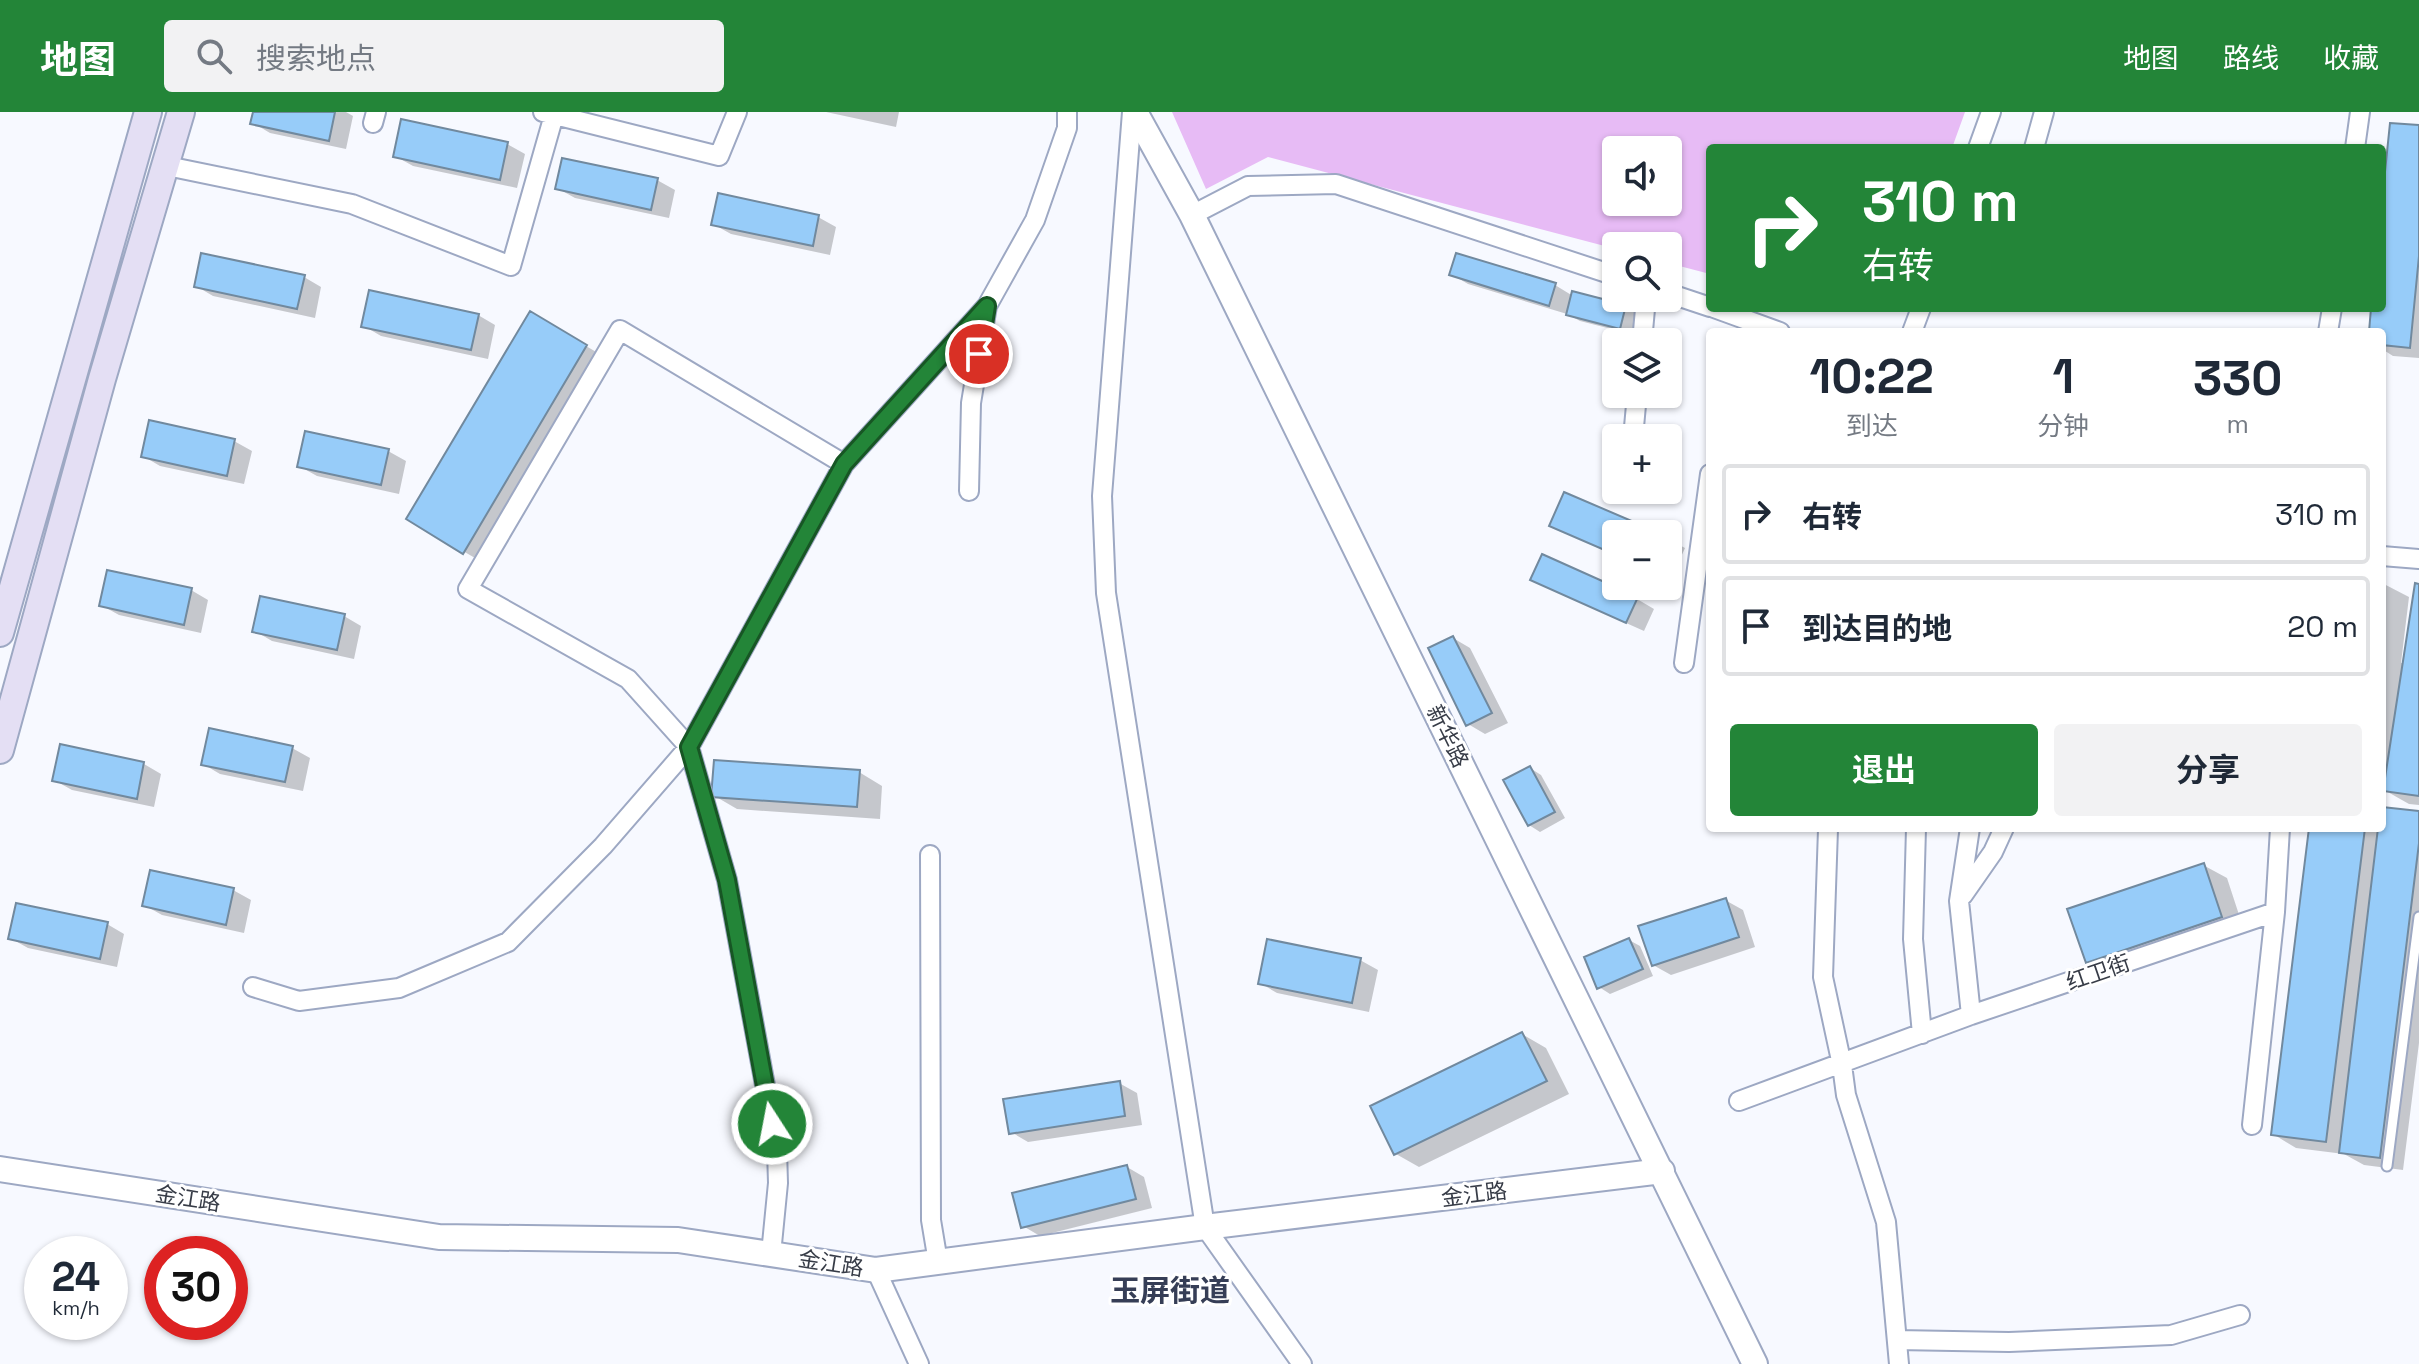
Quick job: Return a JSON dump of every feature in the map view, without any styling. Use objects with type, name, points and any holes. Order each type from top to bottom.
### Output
[{"type":"main road","points":[[0,633],[148,112]]},
{"type":"main road","points":[[0,750],[102,379],[181,112]]},
{"type":"street","points":[[167,166],[352,204],[511,266],[549,113],[719,156],[737,112]]},
{"type":"street","points":[[253,987],[299,1001],[399,988],[508,942],[603,846],[689,747],[844,464],[987,306],[1035,220],[1067,128],[1067,112]]},
{"type":"street","points":[[1134,112],[1102,496],[1106,593],[1205,1227],[1302,1364]]},
{"type":"street","name":"新华路","points":[[1134,112],[1192,215],[1755,1364]]},
{"type":"street","points":[[1979,144],[1991,112]]},
{"type":"street","points":[[2035,144],[2044,112]]},
{"type":"street","points":[[2356,144],[2360,112]]},
{"type":"street","points":[[1192,215],[1248,186],[1336,184],[1602,271]]},
{"type":"street","points":[[1682,299],[1706,308]]},
{"type":"street","points":[[969,491],[971,403],[987,306]]},
{"type":"street","points":[[1722,315],[1766,328]]},
{"type":"street","points":[[771,1254],[778,1183],[777,1150],[727,880],[689,747],[628,679],[468,589],[620,330],[844,464]]},
{"type":"street","points":[[1684,663],[1706,503]]},
{"type":"street","points":[[2386,556],[2419,559]]},
{"type":"street","points":[[1828,832],[1823,977],[1846,1095],[1886,1222],[1899,1364]]},
{"type":"street","points":[[1916,832],[1913,939],[1922,1034]]},
{"type":"street","points":[[1969,832],[1959,901],[1971,1015]]},
{"type":"street","points":[[1959,901],[1993,852],[2002,832]]},
{"type":"street","points":[[2252,1125],[2275,912],[2280,832]]},
{"type":"street","points":[[930,855],[931,1220],[938,1262]]},
{"type":"street","name":"红卫街","points":[[1739,1101],[1971,1015],[2275,912]]},
{"type":"street","name":"金江路","points":[[0,1169],[439,1237],[678,1240],[876,1270],[1662,1171]]},
{"type":"street","points":[[876,1270],[919,1364]]},
{"type":"street","points":[[1897,1340],[2009,1342],[2171,1335],[2240,1315]]},
{"type":"lane","points":[[2387,1166],[2419,917]]},
{"type":"shaded area","points":[[1172,112],[1965,112],[1953,144],[1706,144],[1706,273],[1682,267],[1682,232],[1602,232],[1602,245],[1268,157],[1206,189]]},
{"type":"building","points":[[253,112],[335,112],[329,141],[250,124]]},
{"type":"building","points":[[401,119],[508,142],[500,180],[393,157]]},
{"type":"building","points":[[2390,123],[2419,125],[2419,256],[2410,348],[2386,345],[2386,328],[2369,328],[2371,312],[2386,312],[2386,162]]},
{"type":"building","points":[[562,158],[658,178],[651,210],[555,189]]},
{"type":"building","points":[[718,193],[819,215],[813,246],[711,225]]},
{"type":"building","points":[[201,253],[305,275],[297,309],[194,287]]},
{"type":"building","points":[[1456,253],[1556,283],[1549,306],[1449,275]]},
{"type":"building","points":[[369,290],[479,314],[471,350],[361,327]]},
{"type":"building","points":[[1572,291],[1602,299],[1602,312],[1624,312],[1620,328],[1566,315]]},
{"type":"building","points":[[530,311],[587,345],[463,554],[406,519]]},
{"type":"building","points":[[149,420],[235,439],[227,476],[141,457]]},
{"type":"building","points":[[305,431],[389,449],[381,485],[297,467]]},
{"type":"building","points":[[1564,492],[1629,520],[1602,520],[1602,549],[1549,526]]},
{"type":"building","points":[[1542,554],[1602,581],[1602,600],[1637,600],[1626,623],[1530,580]]},
{"type":"building","points":[[107,570],[192,588],[184,625],[99,606]]},
{"type":"building","points":[[2415,583],[2419,584],[2419,796],[2386,791],[2386,772]]},
{"type":"building","points":[[260,596],[345,614],[337,650],[252,632]]},
{"type":"building","points":[[1453,636],[1492,713],[1466,726],[1428,648]]},
{"type":"building","points":[[209,728],[293,746],[285,782],[201,765]]},
{"type":"building","points":[[60,744],[144,762],[137,799],[52,781]]},
{"type":"building","points":[[714,760],[860,770],[857,807],[711,797]]},
{"type":"building","points":[[1530,766],[1555,812],[1528,826],[1503,780]]},
{"type":"building","points":[[2386,807],[2419,811],[2419,843],[2380,1158],[2339,1153],[2378,832],[2386,832]]},
{"type":"building","points":[[2309,832],[2365,832],[2326,1142],[2271,1135]]},
{"type":"building","points":[[2204,863],[2222,917],[2086,963],[2067,909]]},
{"type":"building","points":[[150,870],[234,888],[226,925],[142,906]]},
{"type":"building","points":[[1726,898],[1739,937],[1652,966],[1638,926]]},
{"type":"building","points":[[16,903],[108,922],[100,959],[8,939]]},
{"type":"building","points":[[1629,938],[1643,969],[1597,989],[1584,957]]},
{"type":"building","points":[[1267,939],[1361,958],[1352,1003],[1258,984]]},
{"type":"building","points":[[1522,1032],[1547,1081],[1394,1155],[1370,1106]]},
{"type":"building","points":[[1120,1081],[1125,1116],[1009,1134],[1003,1099]]},
{"type":"building","points":[[1127,1165],[1136,1199],[1021,1228],[1012,1193]]},
{"type":"district","name":"玉屏街道","points":[[1170,1291]]},
{"type":"route","points":[[772,1124],[727,880],[689,747],[844,464],[987,306],[979,354]]}]
